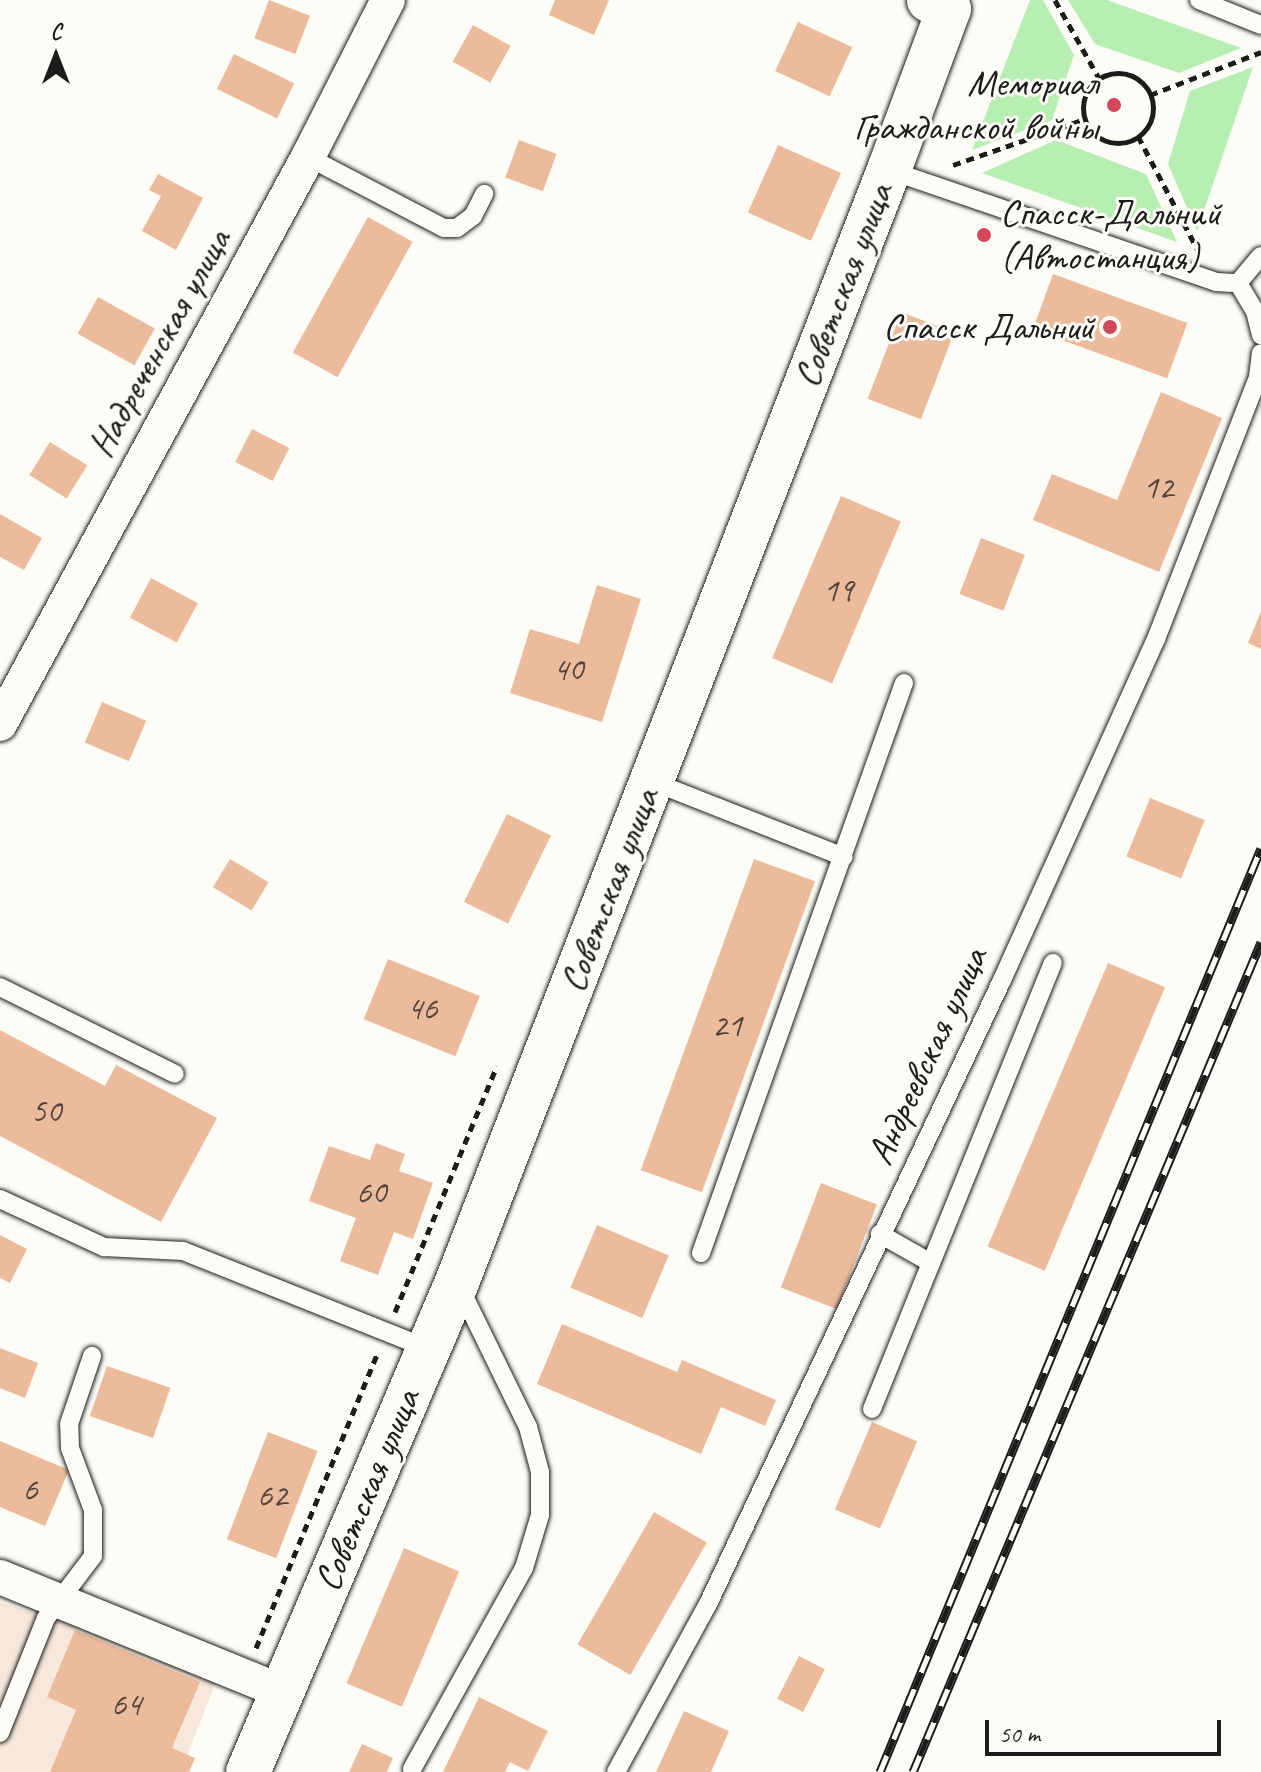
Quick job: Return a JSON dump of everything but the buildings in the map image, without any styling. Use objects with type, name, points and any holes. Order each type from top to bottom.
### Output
[{"type":"main road","name":"Советская улица","points":[[248,1772],[457,1282],[651,781],[901,174],[944,3]]},
{"type":"street","name":"Надреченская улица","points":[[0,724],[308,157],[388,0]]},
{"type":"street","points":[[0,1577],[281,1691]]},
{"type":"lane","points":[[1199,0],[1261,25]]},
{"type":"lane","points":[[308,157],[444,228],[457,228],[473,216],[484,194]]},
{"type":"lane","points":[[901,174],[1216,282],[1238,283]]},
{"type":"lane","points":[[1238,283],[1261,256]]},
{"type":"lane","points":[[1238,283],[1255,311],[1261,335]]},
{"type":"lane","name":"Андреевская улица","points":[[616,1772],[708,1604],[1156,639],[1258,377],[1261,353]]},
{"type":"lane","points":[[701,1253],[904,683]]},
{"type":"lane","points":[[651,781],[844,857]]},
{"type":"lane","points":[[872,1409],[1053,963]]},
{"type":"lane","points":[[0,987],[175,1074]]},
{"type":"lane","points":[[0,1199],[104,1247],[183,1251],[427,1348]]},
{"type":"lane","points":[[880,1234],[931,1263]]},
{"type":"lane","points":[[412,1769],[524,1568],[540,1515],[540,1472],[528,1427],[457,1282]]},
{"type":"lane","points":[[0,1733],[57,1601],[93,1556],[93,1510],[70,1448],[69,1424],[92,1356]]},
{"type":"path","points":[[1055,0],[1099,78]]},
{"type":"path","points":[[1150,95],[1261,52]]},
{"type":"path","points":[[1132,75],[1150,95],[1150,123],[1138,136],[1110,142],[1090,130],[1085,119],[1085,96],[1099,78],[1132,75]]},
{"type":"path","points":[[901,174],[1085,119]]},
{"type":"path","points":[[1138,136],[1216,282]]},
{"type":"shaded area","points":[[0,1602],[220,1671],[181,1772],[0,1772]]},
{"type":"green space","points":[[1030,0],[1043,0],[1074,55],[1052,120],[972,150]]},
{"type":"green space","points":[[1068,0],[1107,0],[1241,48],[1179,73],[1095,44]]},
{"type":"green space","points":[[1253,67],[1197,231],[1168,164],[1190,91]]},
{"type":"green space","points":[[1056,140],[1146,174],[1177,242],[982,173]]},
{"type":"railway","points":[[880,1772],[1261,848]]},
{"type":"railway","points":[[913,1772],[1261,942]]},
{"type":"place","name":"Мемориал Гражданской войны","points":[[1114,105]]},
{"type":"place","name":"Спасск-Дальний (Автостанция)","points":[[984,235]]},
{"type":"place","name":"Спасск Дальний","points":[[1110,327]]}]
